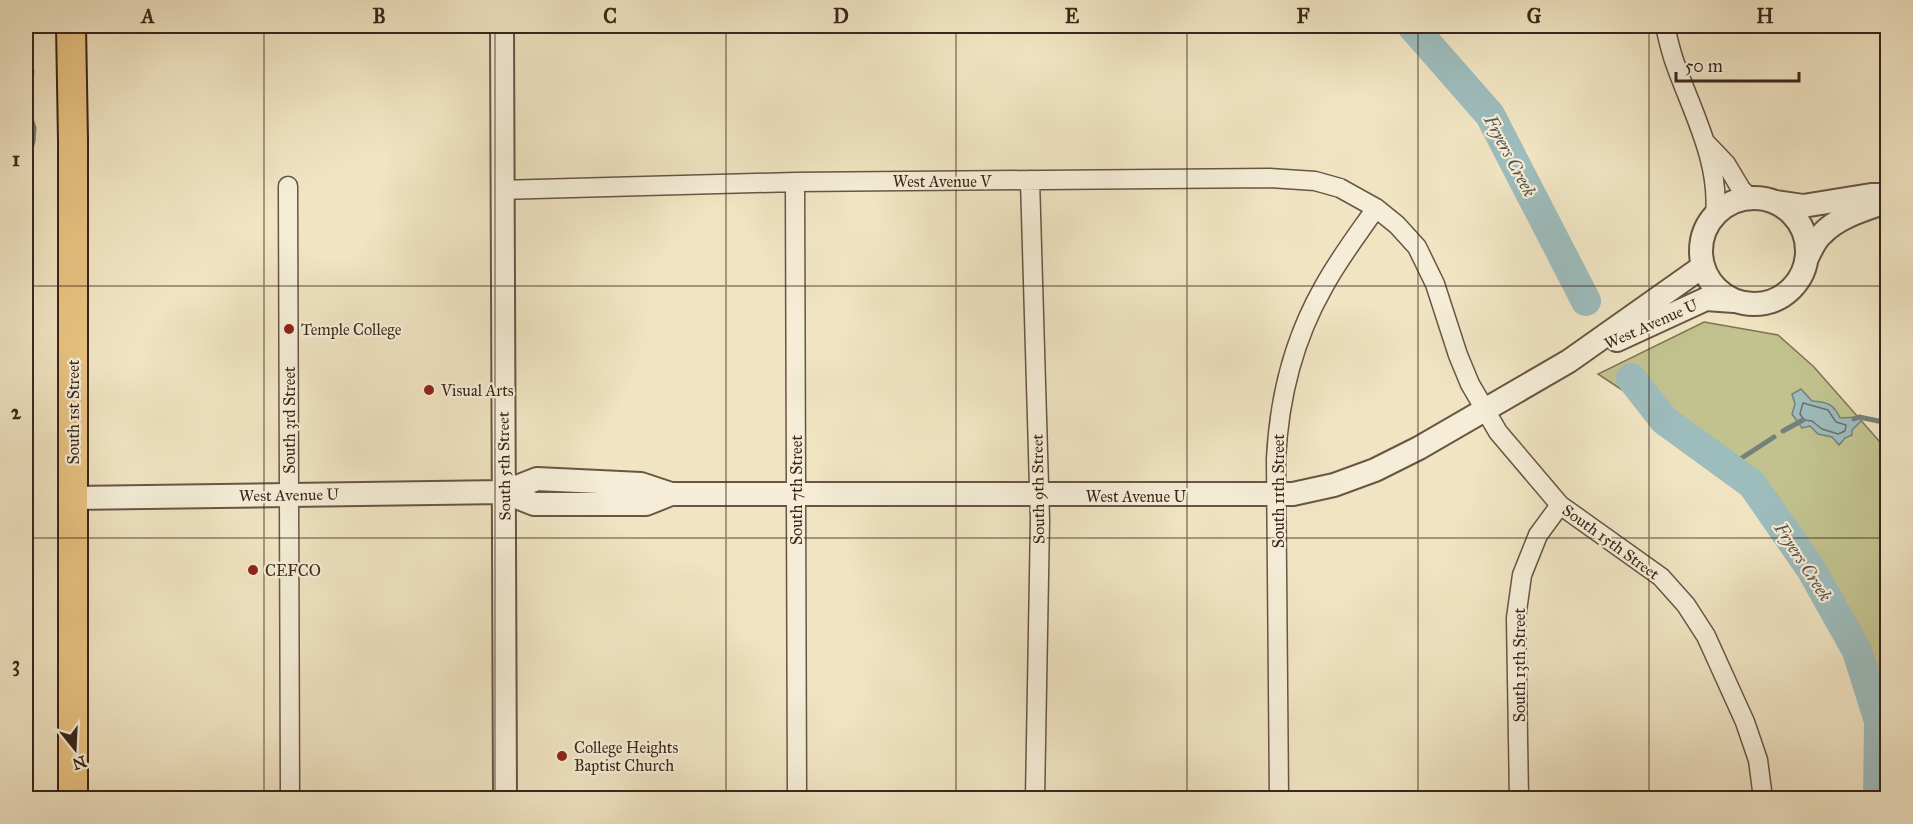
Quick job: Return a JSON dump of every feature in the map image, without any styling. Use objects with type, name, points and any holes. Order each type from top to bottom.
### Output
[{"type":"main road","name":"South 1st Street","points":[[71,26],[73,86],[73,798]]},
{"type":"street","name":"South 5th Street","points":[[502,26],[505,798]]},
{"type":"street","points":[[1665,26],[1675,64],[1705,142],[1717,197],[1715,214]]},
{"type":"street","points":[[1705,142],[1726,164],[1741,189],[1750,198]]},
{"type":"street","name":"West Avenue V","points":[[502,190],[795,182],[1269,178],[1315,181],[1340,188],[1376,208]]},
{"type":"street","name":"South 9th Street","points":[[1030,180],[1039,495],[1035,798]]},
{"type":"street","name":"South 7th Street","points":[[795,182],[798,798]]},
{"type":"street","name":"South 3rd Street","points":[[288,186],[290,798]]},
{"type":"street","points":[[1774,202],[1803,206],[1871,195],[1887,195]]},
{"type":"street","points":[[1750,198],[1762,198],[1774,202],[1786,208],[1803,230],[1807,244],[1804,272],[1787,294],[1775,300],[1762,304],[1734,301],[1718,291],[1702,267],[1700,253],[1707,226],[1715,214],[1731,203],[1750,198]]},
{"type":"street","points":[[1807,258],[1820,235],[1834,225],[1851,214],[1887,202]]},
{"type":"street","name":"South 15th Street","points":[[1376,208],[1397,225],[1417,247],[1435,284],[1470,384],[1498,432],[1560,505],[1660,577],[1686,604],[1706,636],[1745,722],[1758,760],[1763,798]]},
{"type":"street","name":"South 11th Street","points":[[1279,798],[1277,434],[1289,368],[1301,332],[1323,287],[1376,208]]},
{"type":"street","name":"West Avenue U","points":[[74,498],[504,492],[537,479],[641,484],[671,494],[1293,494],[1334,485],[1375,470],[1419,448],[1569,361],[1702,267]]},
{"type":"street","name":"West Avenue U","points":[[1569,361],[1706,299],[1734,301]]},
{"type":"street","name":"South 13th Street","points":[[1519,798],[1516,618],[1522,575],[1538,535],[1560,505]]},
{"type":"green space","points":[[1704,322],[1778,335],[1814,367],[1887,450],[1887,798],[1883,798],[1883,718],[1864,646],[1842,606],[1754,482],[1716,452],[1598,374]]},
{"type":"water","points":[[1801,389],[1812,401],[1826,403],[1832,407],[1840,418],[1859,417],[1862,420],[1852,430],[1852,435],[1845,438],[1839,445],[1832,437],[1818,434],[1810,426],[1802,428],[1792,414],[1795,404],[1792,394]]},
{"type":"waterway","name":"Fryers Creek","points":[[1412,26],[1490,115],[1586,301]]},
{"type":"waterway","points":[[26,56],[32,71],[28,109],[34,128],[26,167]]},
{"type":"waterway","name":"Fryers Creek","points":[[1631,378],[1664,420],[1752,484],[1811,569],[1857,651],[1879,721],[1878,798]]},
{"type":"waterway","points":[[1854,419],[1859,417],[1888,423]]},
{"type":"waterway","points":[[1783,431],[1803,420]]},
{"type":"waterway","points":[[1728,467],[1774,437]]},
{"type":"place","name":"Temple College","points":[[289,329]]},
{"type":"place","name":"Visual Arts","points":[[429,390]]},
{"type":"place","name":"CEFCO","points":[[253,570]]},
{"type":"place","name":"College Heights Baptist Church","points":[[562,756]]}]
